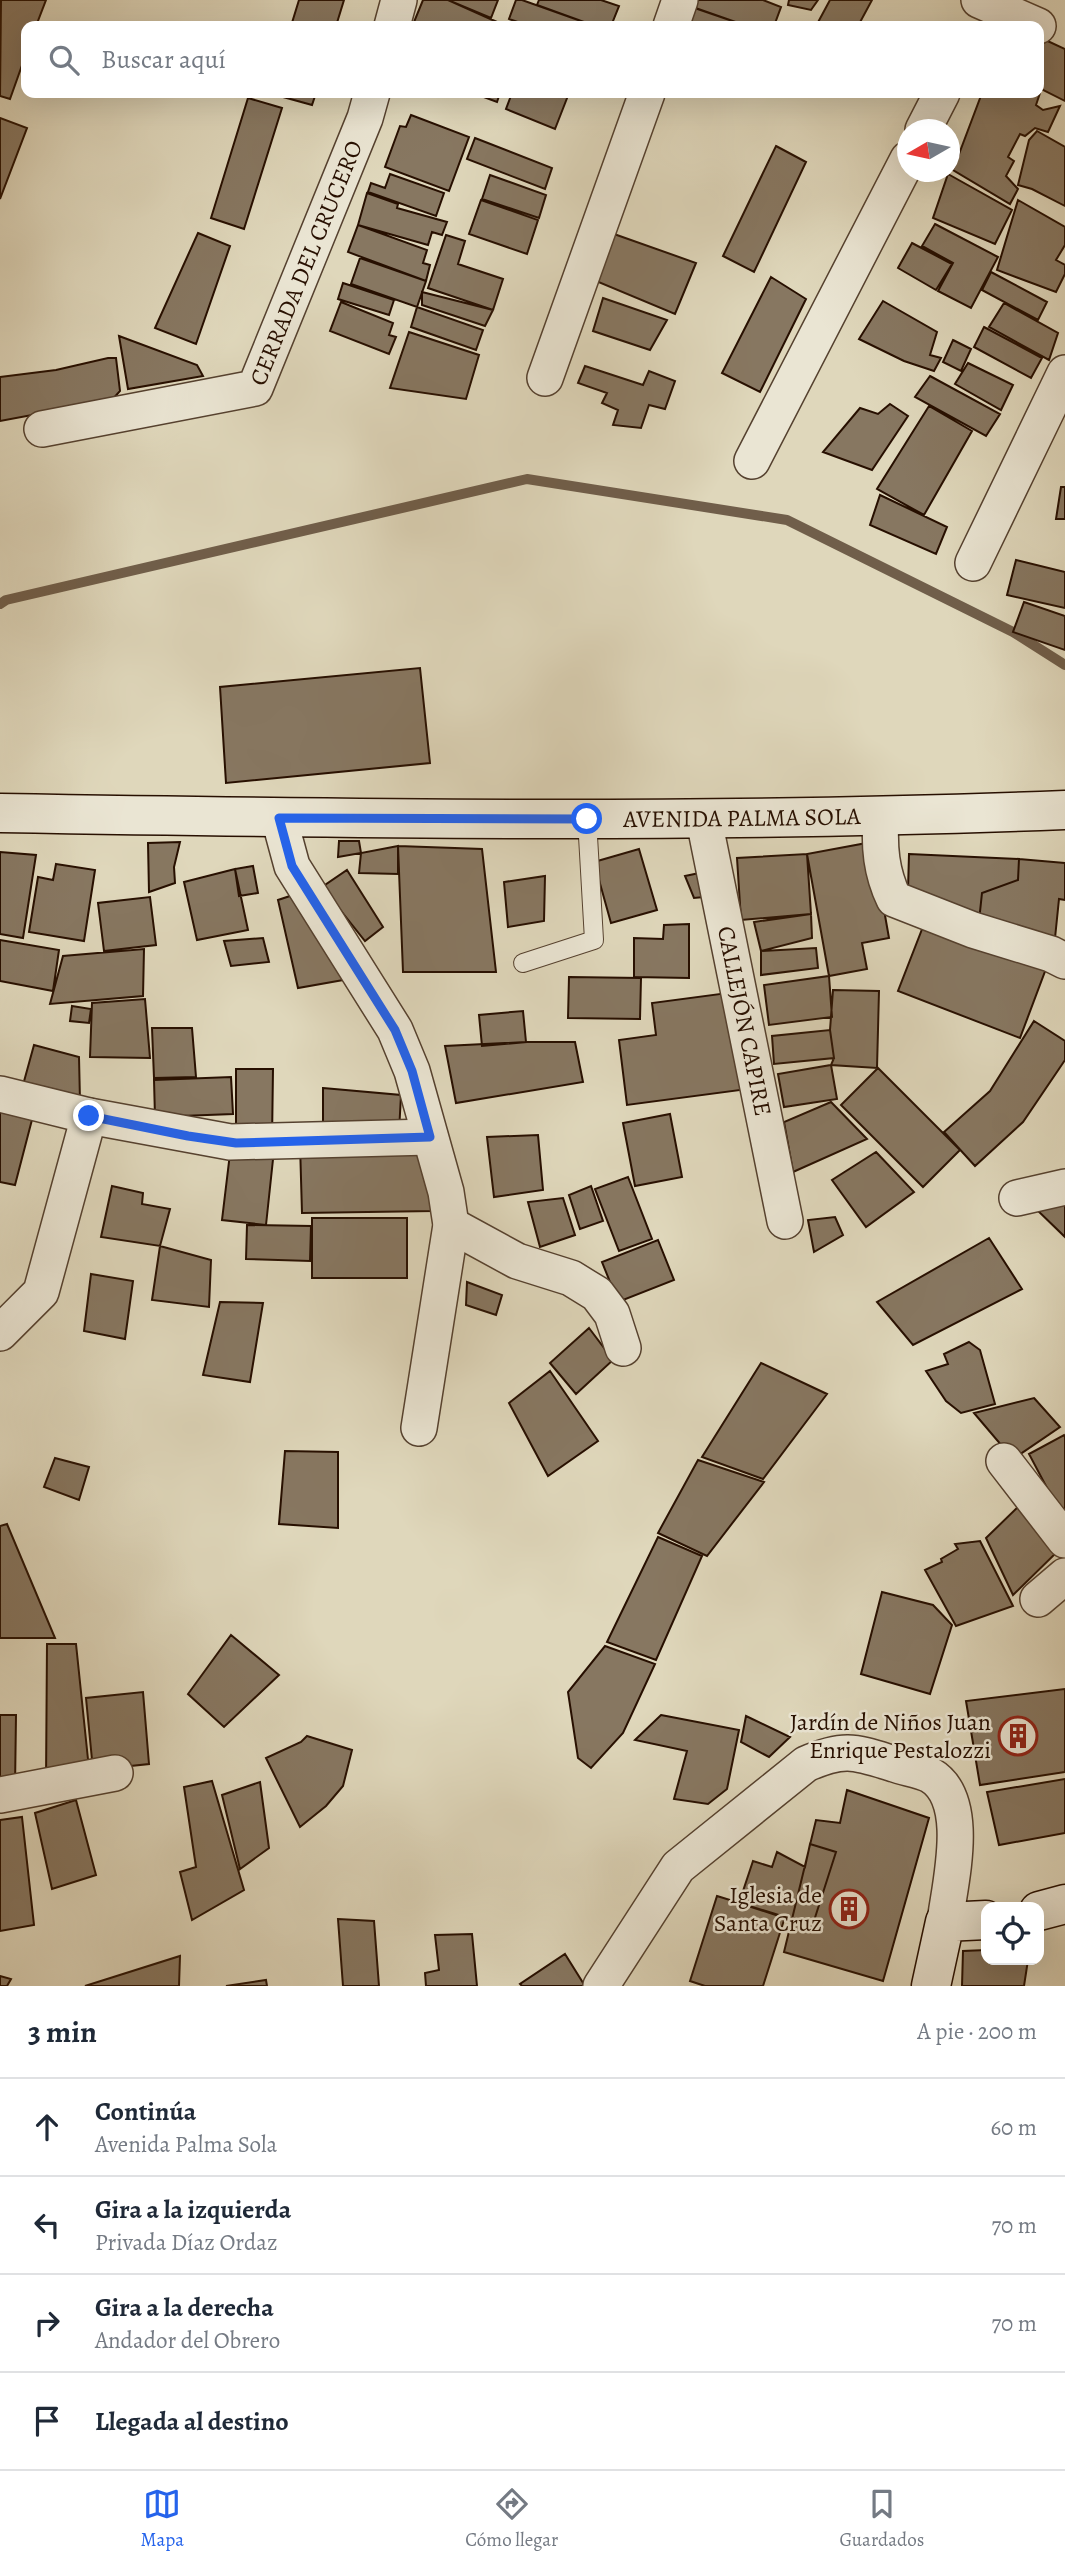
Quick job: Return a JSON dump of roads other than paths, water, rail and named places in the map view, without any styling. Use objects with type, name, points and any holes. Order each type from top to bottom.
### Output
[{"type":"street","points":[[393,21],[399,0]]},
{"type":"street","points":[[673,21],[680,0]]},
{"type":"street","points":[[973,21],[979,0],[1025,21]]},
{"type":"street","points":[[1044,29],[1065,38]]},
{"type":"street","name":"CERRADA DEL CRUCERO","points":[[42,429],[255,388],[365,118],[371,98]]},
{"type":"street","points":[[545,377],[645,98]]},
{"type":"street","points":[[929,119],[939,98]]},
{"type":"street","points":[[752,461],[897,180]]},
{"type":"street","points":[[973,562],[1065,373]]},
{"type":"street","name":"AVENIDA PALMA SOLA","points":[[0,813],[279,818],[704,820],[1065,810]]},
{"type":"street","points":[[881,817],[880,840],[884,877],[894,899],[973,930],[1051,954],[1065,961]]},
{"type":"street","points":[[279,818],[292,866],[395,1030],[412,1071],[446,1192],[451,1225],[419,1428]]},
{"type":"street","name":"CALLEJÓN CAPIRE","points":[[704,820],[785,1221]]},
{"type":"street","points":[[0,1094],[89,1116],[236,1143],[430,1137]]},
{"type":"street","points":[[5,1328],[41,1292],[89,1116]]},
{"type":"street","points":[[1017,1198],[1065,1187]]},
{"type":"street","points":[[451,1225],[517,1261],[571,1278],[597,1294],[612,1314],[623,1348]]},
{"type":"street","points":[[1004,1461],[1065,1540]]},
{"type":"street","points":[[1038,1599],[1065,1576]]},
{"type":"street","points":[[601,1986],[678,1867],[806,1764],[830,1754],[855,1752],[930,1775],[946,1790],[953,1806],[955,1836],[945,1922],[931,1986]]},
{"type":"street","points":[[0,1795],[115,1773]]},
{"type":"street","points":[[1044,1910],[1065,1904]]},
{"type":"street","points":[[945,1922],[981,1920]]},
{"type":"lane","points":[[523,963],[594,940],[587,819]]},
{"type":"waterway","points":[[0,604],[6,600],[527,479],[787,520],[1013,632],[1065,665]]},
{"type":"place","name":"Jardín de Niños Juan Enrique Pestalozzi","points":[[1018,1736]]},
{"type":"place","name":"Iglesia de Santa Cruz","points":[[849,1909]]}]
